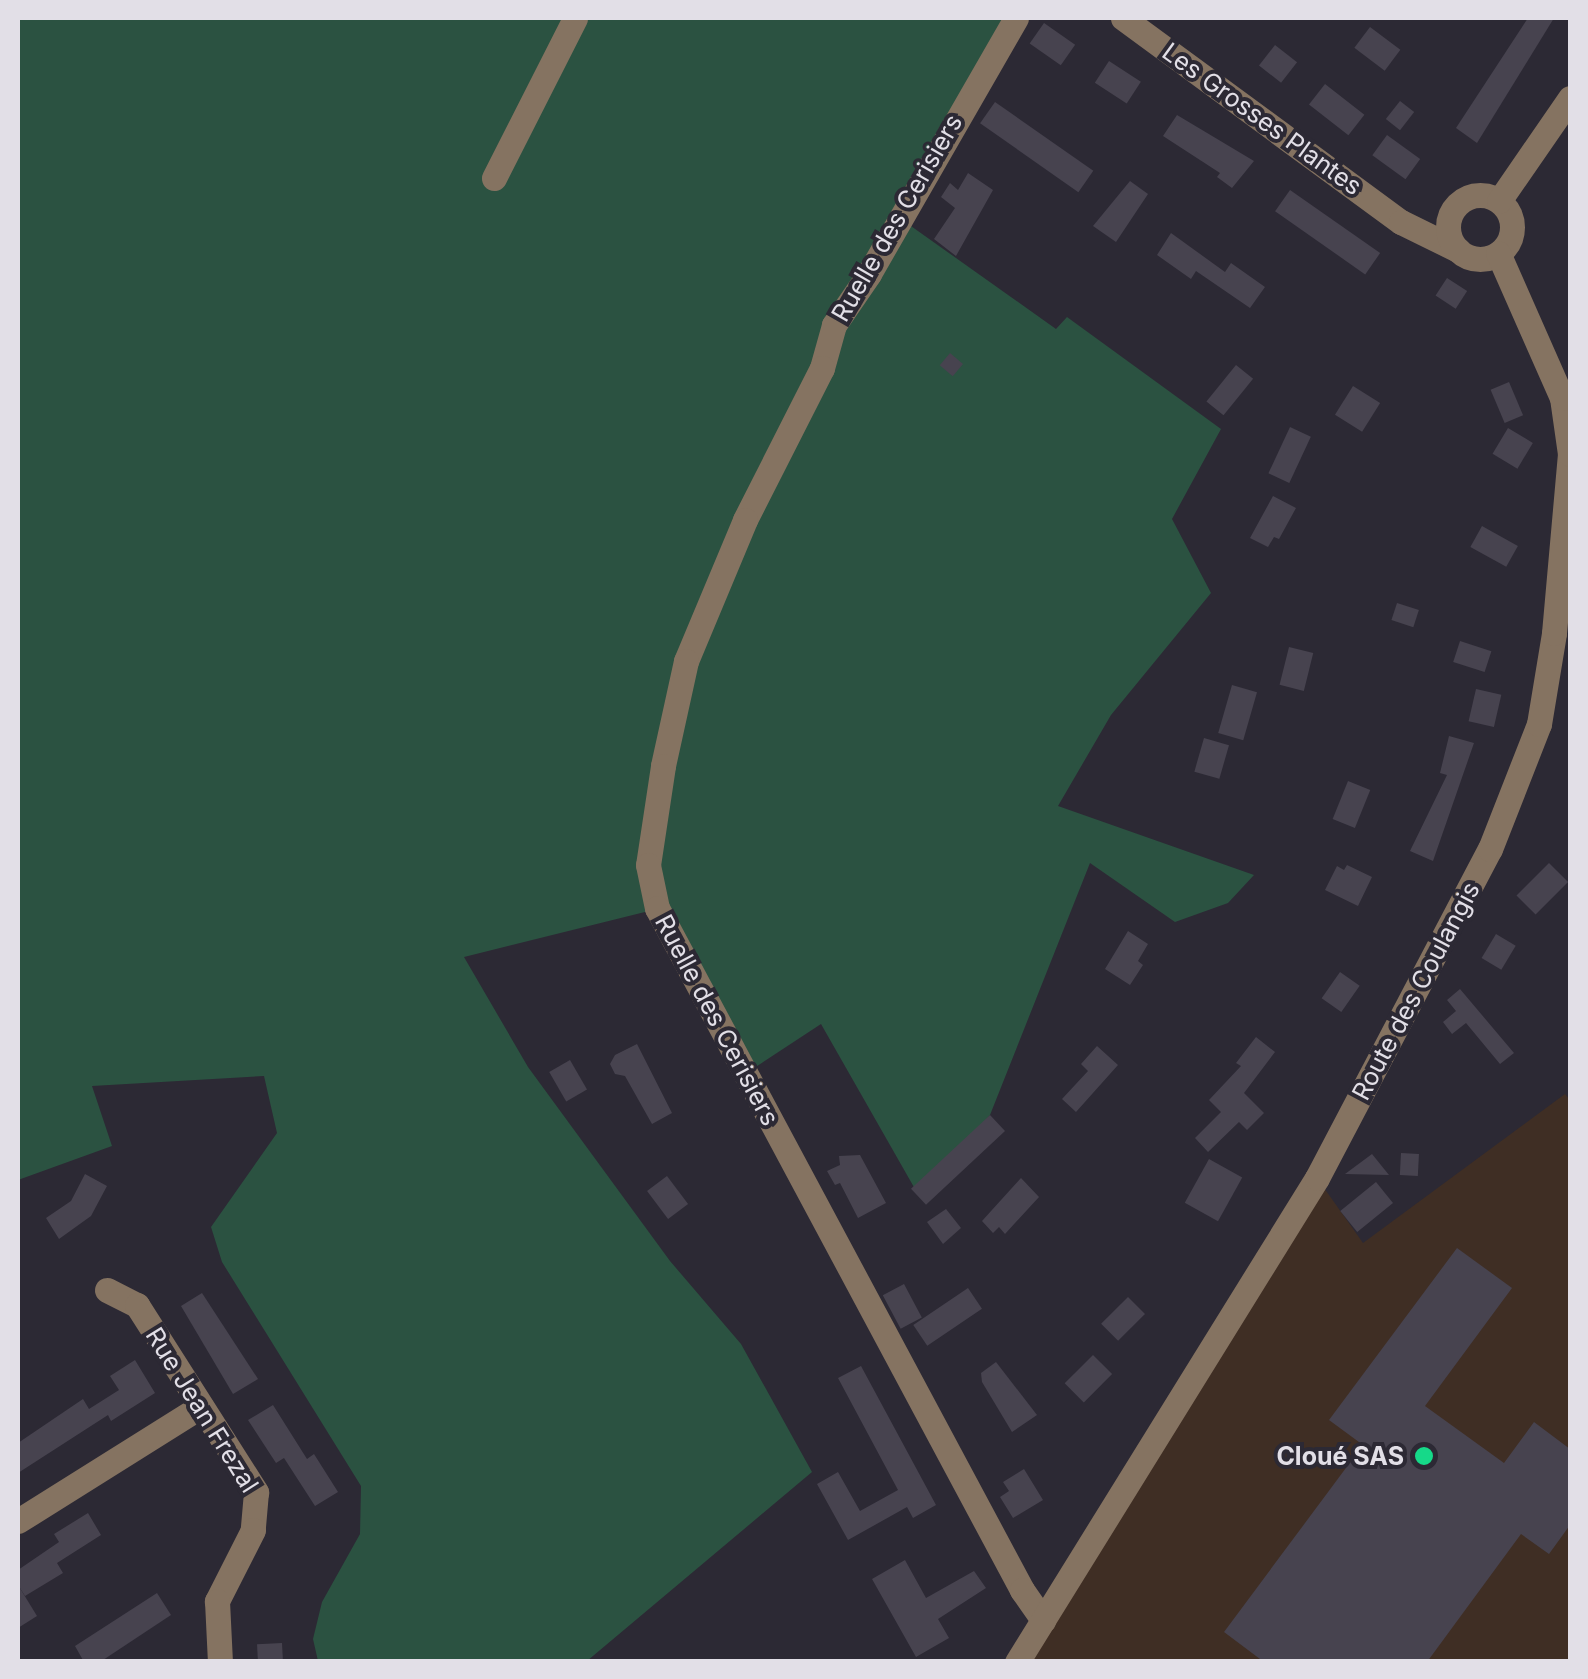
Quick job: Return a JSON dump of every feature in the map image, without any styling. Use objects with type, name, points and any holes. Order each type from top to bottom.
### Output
[{"type":"street","points":[[494,178],[575,18]]},
{"type":"street","name":"Ruelle des Cerisiers","points":[[1016,18],[869,274],[834,325],[822,368],[745,520],[686,661],[663,766],[648,865],[657,908],[1012,1573],[1043,1620]]},
{"type":"street","name":"Les Grosses Plantes","points":[[1123,18],[1401,222],[1458,250]]},
{"type":"street","points":[[1499,201],[1570,98]]},
{"type":"street","points":[[1469,196],[1490,196],[1499,201],[1512,228],[1498,253],[1482,259],[1458,250],[1448,231],[1448,220],[1459,202],[1469,196]]},
{"type":"street","points":[[1401,222],[1448,220]]},
{"type":"street","name":"Route des Coulangis","points":[[1017,1662],[1317,1178],[1490,849],[1539,724],[1554,633],[1570,454],[1562,398],[1498,253]]},
{"type":"street","name":"Rue Jean Frezal","points":[[107,1290],[137,1305],[256,1492],[259,1506],[253,1530],[217,1601],[218,1661]]},
{"type":"street","points":[[18,1521],[202,1406]]},
{"type":"shaded area","points":[[1565,1094],[1570,1100],[1570,1661],[1017,1662],[1317,1178],[1363,1243]]},
{"type":"green space","points":[[18,18],[1008,18],[894,214],[1056,329],[1067,317],[1221,429],[1172,519],[1211,593],[1111,715],[1058,806],[1254,875],[1228,903],[1175,922],[1090,863],[990,1115],[919,1196],[821,1024],[745,1074],[657,909],[464,957],[528,1067],[670,1261],[741,1344],[812,1472],[587,1661],[318,1661],[313,1639],[322,1602],[360,1534],[361,1486],[222,1262],[211,1227],[277,1133],[264,1076],[92,1086],[112,1146],[18,1180]]},
{"type":"building","points":[[1528,18],[1554,18],[1477,143],[1456,128]]},
{"type":"building","points":[[1044,23],[1075,45],[1061,65],[1030,43]]},
{"type":"building","points":[[1370,27],[1400,50],[1385,71],[1354,48]]},
{"type":"building","points":[[1275,45],[1297,62],[1281,83],[1259,65]]},
{"type":"building","points":[[1109,61],[1141,82],[1127,104],[1095,83]]},
{"type":"building","points":[[1325,84],[1364,115],[1348,135],[1309,104]]},
{"type":"building","points":[[1400,101],[1414,112],[1400,130],[1386,119]]},
{"type":"building","points":[[995,102],[1093,171],[1078,192],[980,123]]},
{"type":"building","points":[[1177,115],[1254,161],[1232,188],[1217,177],[1220,173],[1163,136]]},
{"type":"building","points":[[1387,135],[1420,159],[1405,179],[1372,155]]},
{"type":"building","points":[[968,173],[993,190],[956,256],[934,239],[955,208],[941,197],[950,183],[958,190]]},
{"type":"building","points":[[1130,181],[1148,194],[1116,242],[1093,226]]},
{"type":"building","points":[[1290,190],[1380,253],[1365,274],[1275,211]]},
{"type":"building","points":[[1171,233],[1225,272],[1231,263],[1265,287],[1250,308],[1196,271],[1191,279],[1157,255]]},
{"type":"building","points":[[1447,278],[1467,291],[1456,309],[1436,296]]},
{"type":"building","points":[[950,353],[963,364],[953,376],[940,365]]},
{"type":"building","points":[[1236,365],[1253,379],[1224,415],[1206,402]]},
{"type":"building","points":[[1509,382],[1523,415],[1505,423],[1491,390]]},
{"type":"building","points":[[1353,386],[1380,403],[1362,432],[1335,415]]},
{"type":"building","points":[[1290,427],[1311,437],[1289,483],[1268,473]]},
{"type":"building","points":[[1508,428],[1533,443],[1517,469],[1493,454]]},
{"type":"building","points":[[1273,496],[1296,508],[1279,539],[1274,537],[1268,547],[1250,538]]},
{"type":"building","points":[[1482,526],[1518,546],[1506,567],[1470,547]]},
{"type":"building","points":[[1397,603],[1419,610],[1413,627],[1391,620]]},
{"type":"building","points":[[1460,641],[1491,651],[1485,672],[1453,662]]},
{"type":"building","points":[[1289,647],[1313,653],[1304,691],[1280,685]]},
{"type":"building","points":[[1232,685],[1257,692],[1243,740],[1218,733]]},
{"type":"building","points":[[1476,689],[1501,695],[1494,727],[1469,721]]},
{"type":"building","points":[[1449,736],[1474,743],[1433,861],[1410,851],[1447,775],[1440,773]]},
{"type":"building","points":[[1204,738],[1229,745],[1219,779],[1194,772]]},
{"type":"building","points":[[1348,781],[1370,790],[1355,828],[1333,819]]},
{"type":"building","points":[[1549,863],[1568,882],[1536,915],[1516,896]]},
{"type":"building","points":[[1347,865],[1372,877],[1358,906],[1325,890],[1337,866],[1344,870]]},
{"type":"building","points":[[1128,931],[1148,944],[1138,961],[1143,965],[1130,985],[1105,969]]},
{"type":"building","points":[[1496,934],[1516,946],[1501,970],[1482,958]]},
{"type":"building","points":[[1340,972],[1360,986],[1341,1012],[1322,998]]},
{"type":"building","points":[[1460,989],[1514,1053],[1500,1064],[1466,1023],[1452,1034],[1443,1022],[1456,1011],[1447,1000]]},
{"type":"building","points":[[1256,1037],[1275,1052],[1244,1093],[1264,1113],[1247,1130],[1239,1122],[1208,1152],[1195,1138],[1221,1112],[1209,1100],[1241,1066],[1236,1063]]},
{"type":"building","points":[[637,1044],[672,1113],[652,1124],[625,1076],[615,1074],[610,1064],[615,1055]]},
{"type":"building","points":[[1097,1046],[1118,1065],[1076,1112],[1062,1099],[1088,1071],[1081,1064]]},
{"type":"building","points":[[570,1060],[587,1089],[566,1101],[549,1072]]},
{"type":"building","points":[[990,1115],[1005,1131],[926,1205],[911,1189]]},
{"type":"building","points":[[1401,1153],[1419,1154],[1418,1176],[1400,1175]]},
{"type":"building","points":[[1372,1154],[1389,1175],[1345,1174]]},
{"type":"building","points":[[860,1155],[886,1203],[858,1218],[840,1183],[835,1185],[827,1171],[840,1165],[839,1156]]},
{"type":"building","points":[[1209,1159],[1242,1177],[1218,1221],[1185,1203]]},
{"type":"building","points":[[85,1174],[107,1186],[91,1216],[59,1239],[46,1218],[71,1201]]},
{"type":"building","points":[[667,1176],[688,1204],[668,1219],[647,1191]]},
{"type":"building","points":[[1021,1178],[1039,1197],[1005,1234],[999,1227],[993,1233],[982,1221]]},
{"type":"building","points":[[1376,1182],[1393,1203],[1357,1232],[1340,1211]]},
{"type":"building","points":[[946,1209],[961,1228],[943,1244],[927,1222]]},
{"type":"building","name":"Cloué SAS","points":[[1457,1248],[1512,1288],[1425,1406],[1504,1463],[1534,1422],[1570,1449],[1570,1525],[1549,1554],[1521,1534],[1427,1662],[1264,1662],[1224,1632],[1363,1445],[1329,1420]]},
{"type":"building","points":[[904,1284],[922,1318],[901,1329],[883,1295]]},
{"type":"building","points":[[968,1288],[982,1309],[927,1346],[913,1325]]},
{"type":"building","points":[[202,1293],[258,1379],[233,1394],[181,1306]]},
{"type":"building","points":[[1128,1297],[1145,1314],[1118,1341],[1101,1324]]},
{"type":"building","points":[[1093,1355],[1112,1374],[1084,1402],[1065,1383]]},
{"type":"building","points":[[135,1360],[155,1393],[111,1421],[108,1415],[18,1473],[18,1443],[83,1399],[89,1409],[119,1390],[110,1376]]},
{"type":"building","points":[[996,1362],[1037,1415],[1012,1432],[982,1382],[981,1373]]},
{"type":"building","points":[[861,1366],[936,1505],[913,1518],[907,1507],[848,1540],[817,1484],[838,1472],[860,1511],[898,1490],[838,1378]]},
{"type":"building","points":[[273,1405],[307,1459],[314,1454],[338,1492],[315,1506],[284,1458],[276,1463],[248,1420]]},
{"type":"building","points":[[1024,1469],[1043,1500],[1013,1518],[1000,1497],[1009,1491],[1003,1482]]},
{"type":"building","points":[[88,1513],[101,1535],[57,1563],[63,1573],[25,1596],[18,1585],[18,1570],[59,1542],[54,1534]]},
{"type":"building","points":[[905,1560],[926,1598],[974,1571],[986,1588],[938,1619],[949,1638],[916,1657],[872,1579]]},
{"type":"building","points":[[18,1585],[37,1616],[18,1628]]},
{"type":"building","points":[[157,1593],[171,1615],[100,1662],[84,1662],[75,1646]]},
{"type":"building","points":[[282,1643],[283,1662],[258,1662],[257,1644]]},
{"type":"place","name":"Cloué SAS","points":[[1424,1456]]}]
